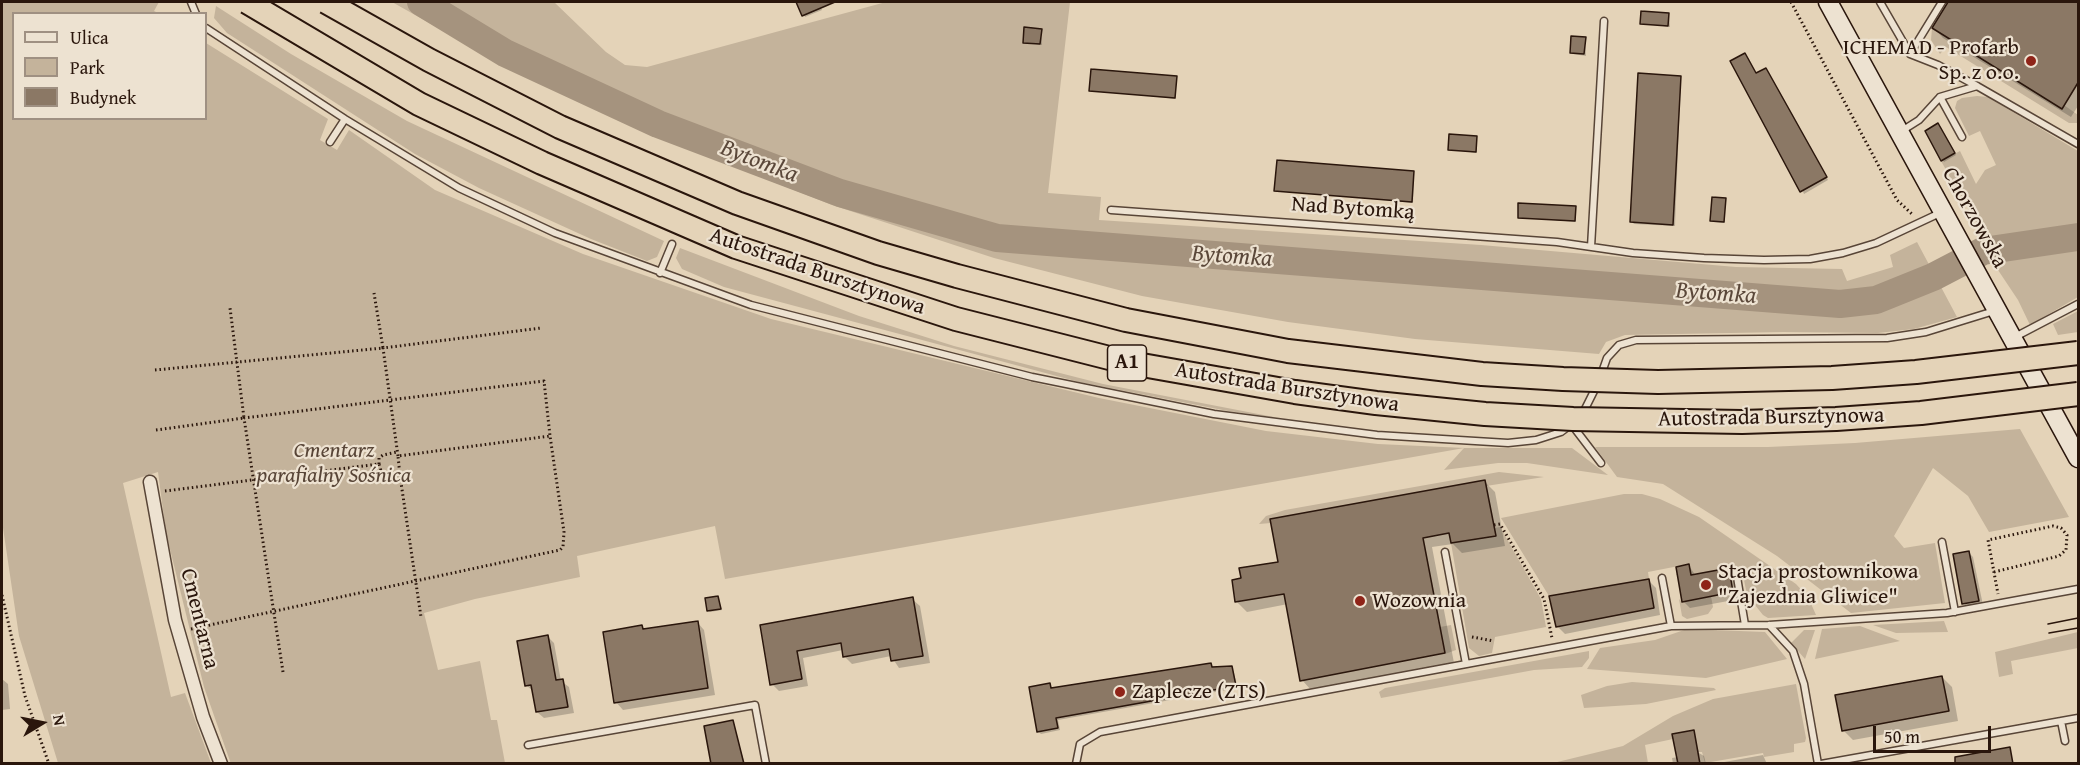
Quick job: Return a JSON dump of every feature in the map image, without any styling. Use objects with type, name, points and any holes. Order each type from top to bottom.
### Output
[{"type":"highway","name":"Autostrada Bursztynowa","points":[[247,2],[419,104],[542,163],[736,247],[956,319],[1125,362],[1295,392],[1376,403],[1485,414],[1573,419],[1742,422],[1836,419],[1920,413],[2079,394]]},
{"type":"highway","name":"Autostrada Bursztynowa","points":[[326,2],[429,60],[560,127],[737,203],[911,263],[1126,320],[1288,351],[1472,373],[1563,379],[1658,382],[1832,378],[1916,372],[2079,353]]},
{"type":"main road","name":"Chorzowska","points":[[1828,2],[2079,458]]},
{"type":"street","name":"Cmentarna","points":[[151,487],[179,631],[203,717],[221,764]]},
{"type":"lane","points":[[1880,2],[1910,54],[1938,65],[2078,144]]},
{"type":"lane","points":[[1910,54],[1942,2]]},
{"type":"lane","points":[[1591,247],[1604,21]]},
{"type":"lane","points":[[207,29],[345,119],[459,188],[555,233],[751,305],[1032,377],[1214,414],[1377,435],[1508,443],[1536,440],[1561,432],[1581,418],[1593,398],[1607,357],[1619,345],[1636,340],[1887,338],[1926,332],[1994,304]]},
{"type":"lane","points":[[1900,132],[1919,120],[1940,97],[1977,86]]},
{"type":"lane","points":[[1940,97],[1962,137]]},
{"type":"lane","points":[[330,142],[345,119]]},
{"type":"lane","name":"Nad Bytomką","points":[[1111,210],[1557,242],[1704,258],[1810,259],[1876,243],[1921,223],[1947,219]]},
{"type":"lane","points":[[660,273],[672,244]]},
{"type":"lane","points":[[2013,338],[2079,304]]},
{"type":"lane","points":[[1571,425],[1601,463]]},
{"type":"lane","points":[[1942,542],[1955,612]]},
{"type":"lane","points":[[1445,552],[1466,664]]},
{"type":"lane","points":[[1736,571],[1745,625]]},
{"type":"lane","points":[[1662,578],[1671,626]]},
{"type":"lane","points":[[1076,764],[1080,744],[1100,732],[1671,626],[1769,625],[1955,612],[2079,589]]},
{"type":"lane","points":[[1769,625],[1793,651],[1804,684],[1819,764],[2079,718]]},
{"type":"lane","points":[[528,745],[755,705],[766,764]]},
{"type":"lane","points":[[2061,721],[2065,741]]},
{"type":"path","points":[[1791,2],[1897,200],[1921,223]]},
{"type":"path","points":[[374,293],[384,348],[421,618]]},
{"type":"path","points":[[230,308],[253,480],[283,672]]},
{"type":"path","points":[[155,370],[384,348],[541,328]]},
{"type":"path","points":[[156,430],[543,381],[564,532],[563,546],[560,550],[179,631]]},
{"type":"path","points":[[400,476],[381,471],[379,458],[383,455],[550,436]]},
{"type":"path","points":[[151,487],[253,480],[379,464]]},
{"type":"path","points":[[1494,525],[1500,524],[1544,599],[1554,648]]},
{"type":"path","points":[[1994,572],[2059,556],[2066,550],[2067,535],[2061,528],[2053,526],[1988,540],[2000,605]]},
{"type":"path","points":[[2,596],[25,696],[49,764]]},
{"type":"path","points":[[1467,636],[1494,641]]},
{"type":"green space","name":"Cmentarz parafialny Sośnica","points":[[2,2],[159,2],[154,11],[156,12],[12,12],[12,120],[207,120],[207,44],[328,119],[320,140],[337,150],[349,130],[435,190],[583,254],[771,319],[1099,398],[1266,431],[1378,444],[1465,448],[1572,448],[1608,475],[1527,463],[1498,463],[1444,470],[1464,448],[725,579],[715,526],[577,556],[580,577],[475,599],[424,613],[438,670],[480,661],[491,720],[497,720],[505,763],[231,764],[204,687],[166,533],[158,472],[123,483],[171,697],[185,693],[211,763],[58,763],[19,636],[2,521]]},
{"type":"green space","points":[[392,2],[554,2],[606,52],[625,65],[647,67],[886,2],[1070,2],[1048,193],[1101,197],[1099,220],[1481,245],[1736,267],[1842,269],[1847,281],[1893,267],[1890,255],[1917,242],[1957,317],[1914,329],[1878,333],[1625,335],[1606,342],[1599,354],[1415,339],[1288,322],[1142,296],[994,258],[832,205],[705,155],[568,94],[463,42]]},
{"type":"green space","points":[[216,6],[291,54],[407,121],[664,241],[657,257],[647,261],[591,239],[479,188],[415,154],[227,33],[214,18]]},
{"type":"green space","points":[[1932,28],[2061,109],[2064,105],[2078,115],[2078,123],[2069,123],[1946,47],[1940,54],[1931,40]]},
{"type":"green space","points":[[1988,97],[2078,151],[2078,230],[1986,240],[1941,161],[1960,151],[1976,184],[1985,170],[1996,165],[1980,131],[1969,136],[1955,108],[1957,101],[1962,98]]},
{"type":"green space","points":[[2078,246],[2078,297],[2030,325],[2018,300],[1990,258]]},
{"type":"green space","points":[[680,248],[859,316],[954,346],[1103,384],[1279,418],[1228,411],[1079,382],[724,287],[682,269],[676,258]]},
{"type":"green space","points":[[2078,311],[2078,332],[2058,335],[2053,324]]},
{"type":"green space","points":[[2020,429],[2069,517],[1989,532],[1968,496],[1933,468],[1894,536],[1904,548],[1935,543],[1945,603],[1851,613],[1777,556],[1663,484],[1617,477],[1595,447],[1768,447],[1855,443]]},
{"type":"green space","points":[[1499,472],[1544,477],[1486,486],[1485,481],[1271,519],[1271,523],[1259,524],[1266,516],[1285,510]]},
{"type":"green space","points":[[1624,494],[1642,494],[1660,499],[1699,517],[1796,584],[1808,597],[1816,615],[1768,618],[1763,615],[1747,595],[1739,567],[1678,577],[1676,574],[1690,572],[1689,564],[1648,572],[1649,579],[1549,596],[1501,518]]},
{"type":"green space","points":[[1500,527],[1541,599],[1546,627],[1495,637],[1492,653],[1479,656],[1469,648],[1451,543],[1495,536],[1494,528]]},
{"type":"green space","points":[[1711,596],[1713,607],[1708,614],[1687,619],[1682,616],[1679,599],[1682,602]]},
{"type":"green space","points":[[1944,621],[1948,632],[1896,633],[1873,625]]},
{"type":"green space","points":[[1451,625],[1456,650],[1445,654],[1440,627]]},
{"type":"green space","points":[[1860,626],[1900,641],[1815,659],[1822,629]]},
{"type":"green space","points":[[1687,629],[1765,632],[1787,659],[1706,678],[1587,669],[1600,648],[1655,640]]},
{"type":"green space","points":[[1804,630],[1815,630],[1805,659],[1791,643]]},
{"type":"green space","points":[[2078,632],[2078,648],[2011,661],[2013,674],[1999,677],[1995,652]]},
{"type":"green space","points":[[1589,651],[1589,658],[1582,667],[1534,670],[1381,698],[1379,692],[1385,688]]},
{"type":"green space","points":[[1632,682],[1714,688],[1716,690],[1646,704],[1584,708],[1581,695],[1607,686]]},
{"type":"green space","points":[[1796,684],[1806,738],[1805,742],[1794,744],[1794,752],[1764,757],[1763,753],[1705,763],[1702,752],[1697,752],[1693,730],[1673,734],[1673,739],[1645,745],[1648,763],[1549,764],[1623,746],[1673,716],[1713,699]]},
{"type":"building","points":[[796,2],[835,2],[802,16]]},
{"type":"building","name":"ICHEMAD - Profarb Sp. z o.o.","points":[[1948,2],[2079,2],[2079,81],[2062,109],[1932,28]]},
{"type":"building","points":[[1641,11],[1669,13],[1668,26],[1640,24]]},
{"type":"building","points":[[1024,27],[1042,29],[1040,44],[1023,43]]},
{"type":"building","points":[[1571,36],[1586,37],[1584,54],[1570,53]]},
{"type":"building","points":[[1745,53],[1756,73],[1766,68],[1827,177],[1800,192],[1730,61]]},
{"type":"building","points":[[1091,69],[1177,76],[1175,98],[1089,91]]},
{"type":"building","points":[[1638,73],[1681,76],[1673,225],[1630,222]]},
{"type":"building","points":[[1938,123],[1955,153],[1941,161],[1925,131]]},
{"type":"building","points":[[1449,134],[1477,136],[1476,152],[1448,150]]},
{"type":"building","points":[[1277,160],[1414,171],[1412,202],[1274,191]]},
{"type":"building","points":[[1712,197],[1726,198],[1724,222],[1710,221]]},
{"type":"building","points":[[1518,203],[1576,206],[1575,221],[1518,218]]},
{"type":"building","name":"Wozownia","points":[[1485,480],[1496,536],[1451,543],[1449,533],[1423,538],[1445,653],[1300,681],[1284,594],[1235,602],[1232,580],[1241,578],[1239,568],[1278,562],[1270,519]]},
{"type":"building","points":[[1969,551],[1979,601],[1962,604],[1953,554]]},
{"type":"building","name":"Stacja prostownikowa \"Zajezdnia Gliwice\"","points":[[1689,564],[1691,575],[1729,568],[1733,592],[1682,602],[1676,567]]},
{"type":"building","points":[[1649,579],[1654,608],[1556,627],[1549,596]]},
{"type":"building","points":[[718,596],[721,609],[707,611],[705,598]]},
{"type":"building","points":[[913,597],[923,656],[891,661],[889,649],[843,657],[841,643],[797,651],[802,679],[770,685],[760,625]]},
{"type":"building","points":[[698,621],[708,688],[614,703],[603,632],[642,625],[643,629]]},
{"type":"building","points":[[548,635],[556,680],[563,679],[568,707],[536,712],[531,685],[525,686],[517,641]]},
{"type":"building","points":[[1211,663],[1212,667],[1232,666],[1236,686],[1056,718],[1058,728],[1037,732],[1029,687],[1050,683],[1051,688]]},
{"type":"building","points":[[1942,676],[1949,711],[1842,731],[1835,695]]},
{"type":"building","points":[[733,720],[744,764],[711,764],[704,726]]},
{"type":"building","points":[[1694,730],[1700,764],[1678,764],[1672,734]]},
{"type":"building","points":[[2010,747],[2013,764],[1955,764],[1955,757]]},
{"type":"waterway","name":"Bytomka","points":[[421,2],[505,53],[658,124],[840,193],[997,238],[1840,304],[1876,300],[1933,277],[1983,251],[2078,237]]},
{"type":"tram line","points":[[2048,624],[2078,618]]},
{"type":"tram line","points":[[2049,633],[2078,628]]},
{"type":"place","name":"ICHEMAD - Profarb Sp. z o.o.","points":[[2031,61]]},
{"type":"place","name":"Stacja prostownikowa \"Zajezdnia Gliwice\"","points":[[1706,585]]},
{"type":"place","name":"Wozownia","points":[[1360,601]]},
{"type":"place","name":"Zaplecze (ZTS)","points":[[1120,692]]}]
